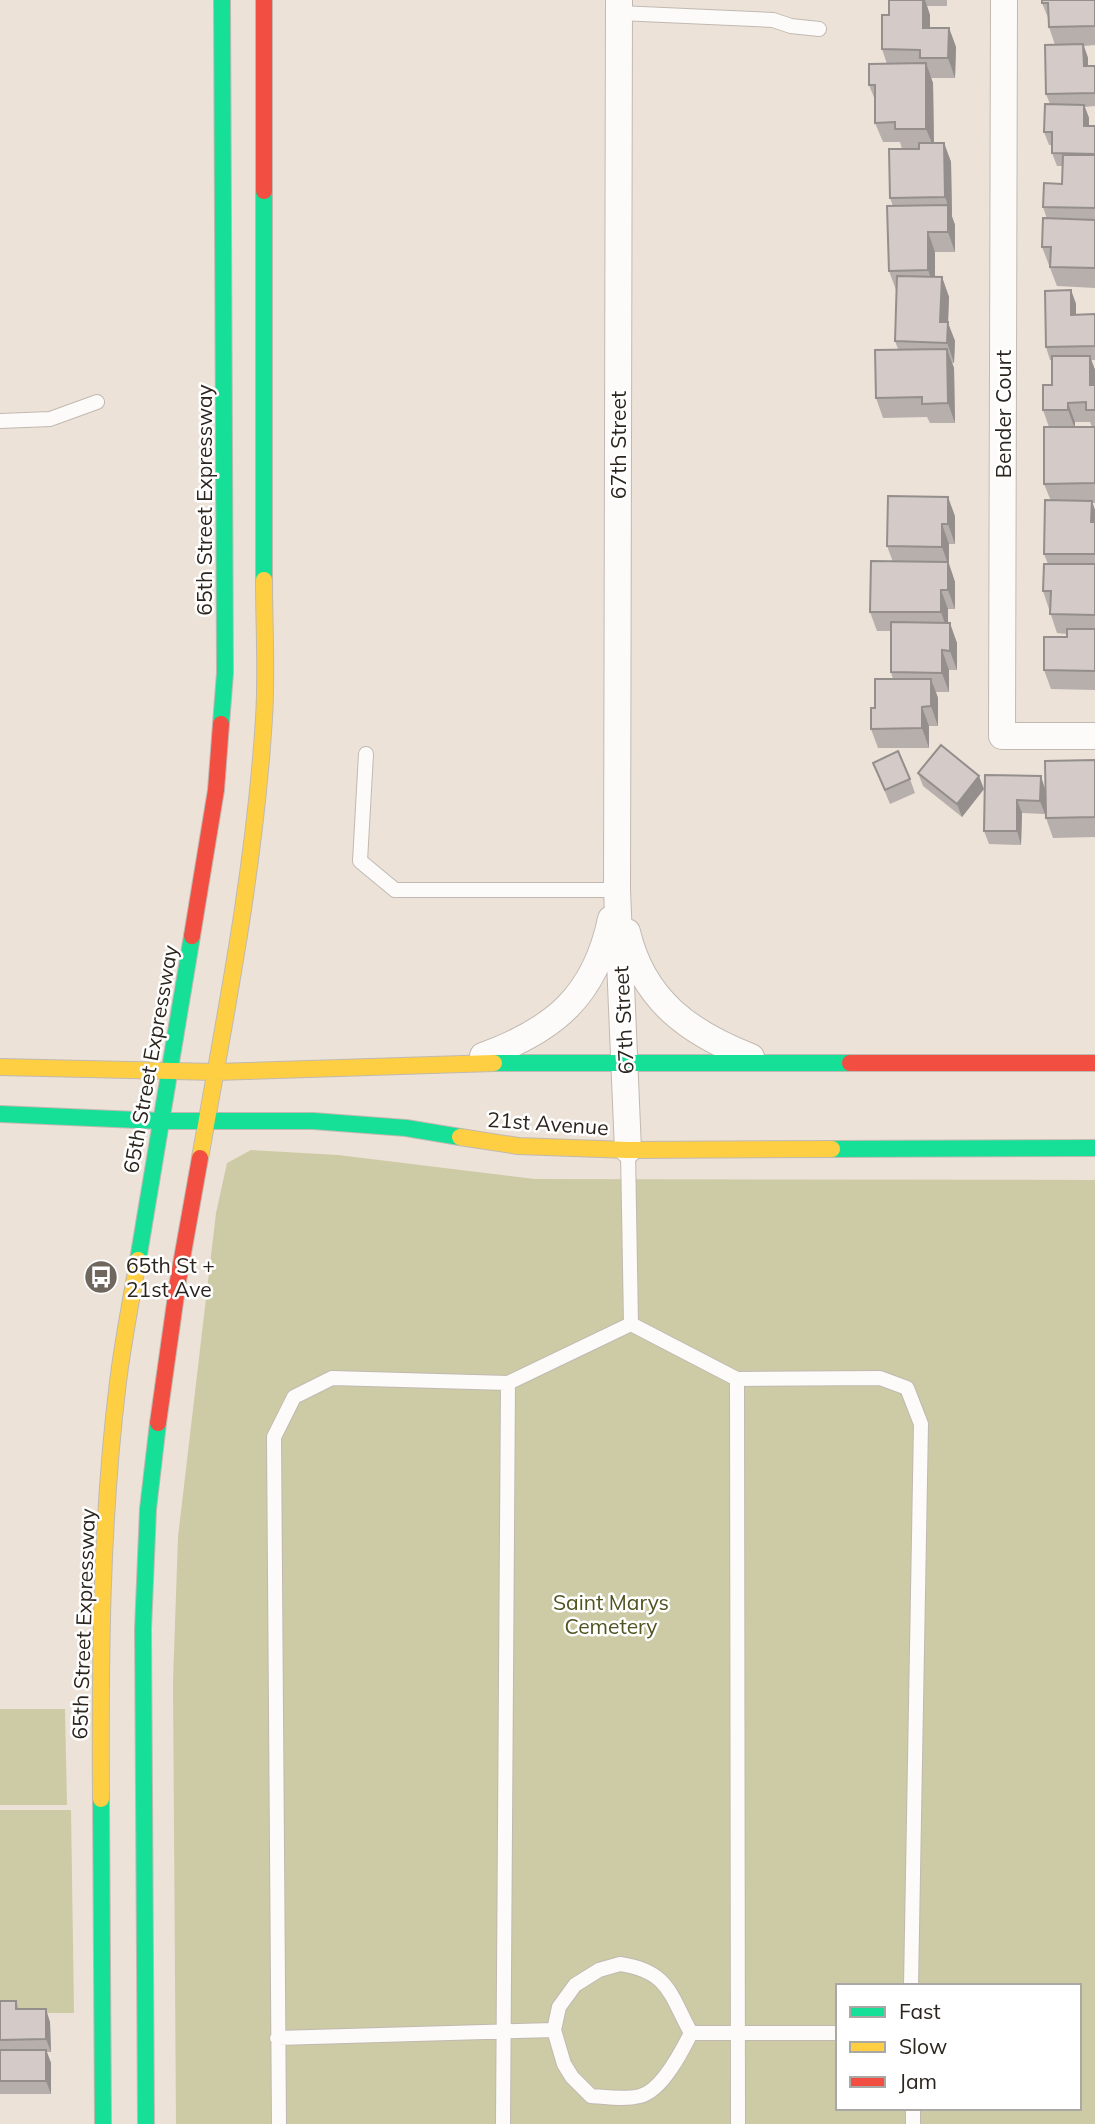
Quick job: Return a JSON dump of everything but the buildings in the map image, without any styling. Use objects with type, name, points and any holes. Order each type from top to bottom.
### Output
[{"type":"main road","name":"65th Street Expressway","points":[[103,2124],[100,1672],[103,1580],[118,1381],[216,790],[225,673],[222,0]]},
{"type":"main road","points":[[146,2124],[142,1617],[152,1472],[168,1340],[216,1072],[259,791],[264,716],[264,0]]},
{"type":"main road","points":[[0,1067],[216,1072],[465,1063],[1095,1063]]},
{"type":"main road","name":"21st Avenue","points":[[0,1114],[160,1121],[363,1124],[518,1146],[628,1150],[1095,1148]]},
{"type":"street","name":"Bender Court","points":[[1004,0],[1002,736],[1095,736]]},
{"type":"street","name":"67th Street","points":[[619,7],[617,890],[628,1150]]},
{"type":"street","name":"67th Street","points":[[465,1063],[532,1036],[555,1020],[575,1000],[594,972],[607,941],[617,890]]},
{"type":"street","name":"67th Street","points":[[617,890],[631,946],[657,996],[676,1016],[698,1033],[723,1046],[769,1063]]},
{"type":"lane","points":[[619,7],[773,20],[791,26],[819,29]]},
{"type":"lane","points":[[0,421],[51,419],[97,402]]},
{"type":"lane","points":[[366,754],[360,861],[395,890],[617,890]]},
{"type":"lane","points":[[628,1150],[631,1324]]},
{"type":"lane","points":[[631,1324],[737,1379],[880,1378],[908,1388],[921,1424],[911,1984]]},
{"type":"lane","points":[[279,2124],[275,1437],[294,1397],[332,1378],[508,1383],[631,1324]]},
{"type":"lane","points":[[737,1379],[738,2124]]},
{"type":"lane","points":[[503,2124],[508,1383]]},
{"type":"lane","points":[[620,1964],[641,1967],[670,1990],[691,2033],[664,2077],[643,2096],[620,2098],[591,2096],[572,2077],[564,2064],[554,2030],[559,2007],[575,1985],[599,1970],[620,1964]]},
{"type":"lane","points":[[277,2038],[554,2030]]},
{"type":"lane","points":[[691,2033],[836,2033]]},
{"type":"green space","name":"Saint Marys Cemetery","points":[[251,1150],[338,1155],[535,1179],[1095,1180],[1095,2124],[176,2124],[173,1681],[178,1537],[216,1213],[227,1163]]},
{"type":"green space","points":[[0,1709],[65,1709],[67,1805],[0,1805]]},
{"type":"green space","points":[[0,1810],[71,1810],[74,2013],[0,2013]]},
{"type":"traffic: fast","points":[[221,724],[225,673],[222,0]]},
{"type":"traffic: fast","points":[[264,191],[264,580]]},
{"type":"traffic: fast","points":[[138,1260],[192,936]]},
{"type":"traffic: fast","points":[[494,1063],[850,1063]]},
{"type":"traffic: fast","points":[[0,1114],[160,1121],[313,1121],[406,1128],[460,1137]]},
{"type":"traffic: fast","points":[[832,1149],[1095,1148]]},
{"type":"traffic: fast","points":[[146,2124],[143,1629],[148,1509],[158,1423]]},
{"type":"traffic: fast","points":[[101,1799],[103,2124]]},
{"type":"traffic: slow","points":[[200,1158],[254,829],[265,701],[264,580]]},
{"type":"traffic: slow","points":[[0,1067],[216,1072],[494,1063]]},
{"type":"traffic: slow","points":[[460,1137],[518,1146],[628,1150],[832,1149]]},
{"type":"traffic: slow","points":[[101,1799],[101,1642],[108,1486],[120,1367],[138,1260]]},
{"type":"traffic: jam","points":[[264,0],[264,191]]},
{"type":"traffic: jam","points":[[192,936],[216,790],[221,724]]},
{"type":"traffic: jam","points":[[850,1063],[1095,1063]]},
{"type":"traffic: jam","points":[[158,1423],[178,1281],[200,1158]]},
{"type":"place","name":"65th St + 21st Ave","points":[[101,1277]]}]
